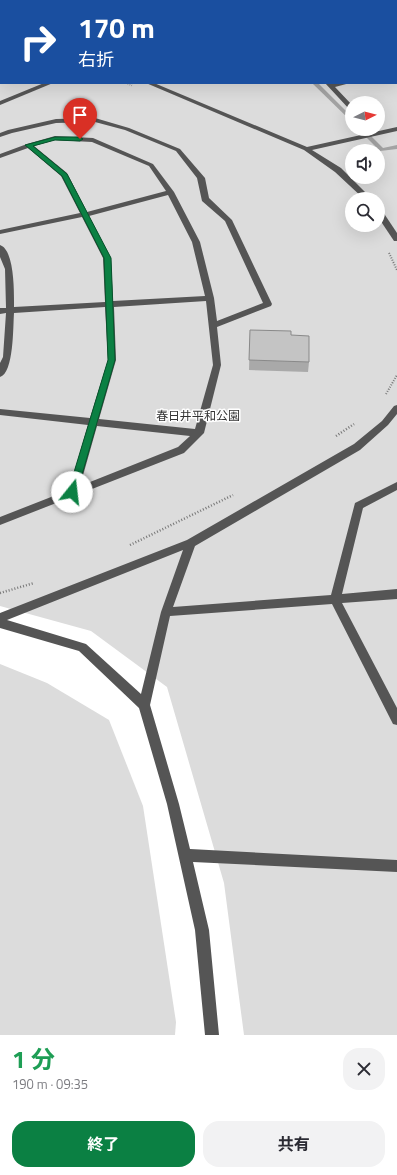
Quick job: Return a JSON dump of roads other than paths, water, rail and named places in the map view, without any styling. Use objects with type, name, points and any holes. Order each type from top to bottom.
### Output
[{"type":"street","points":[[0,103],[48,84]]},
{"type":"street","points":[[151,84],[306,150],[338,170],[361,192]]},
{"type":"street","points":[[330,85],[345,101]]},
{"type":"street","points":[[0,135],[10,131],[56,120],[95,120],[127,129],[178,150],[201,178],[205,198],[228,220],[268,304],[213,325]]},
{"type":"street","points":[[385,130],[397,129]]},
{"type":"street","points":[[306,150],[355,136]]},
{"type":"street","points":[[0,156],[28,145],[55,138],[93,140],[151,165],[170,192],[196,242],[210,298],[217,365],[199,433],[180,450],[0,521]]},
{"type":"street","points":[[28,145],[64,175],[86,214],[107,258],[112,360],[72,492]]},
{"type":"street","points":[[0,232],[86,214],[170,192]]},
{"type":"street","points":[[385,221],[397,238]]},
{"type":"street","points":[[0,247],[9,269],[10,311],[7,357],[0,374]]},
{"type":"street","points":[[0,311],[210,298]]},
{"type":"street","points":[[0,618],[190,543],[357,447],[385,423],[397,408]]},
{"type":"street","points":[[0,412],[199,433]]},
{"type":"street","points":[[397,486],[359,506],[335,599],[393,705],[397,720]]},
{"type":"street","points":[[190,543],[166,612],[144,705],[173,804],[202,930],[212,1035]]},
{"type":"street","points":[[166,612],[397,594]]},
{"type":"street","points":[[0,623],[82,647],[144,705]]},
{"type":"street","points":[[184,855],[397,866]]},
{"type":"waterway","points":[[316,84],[345,113]]},
{"type":"waterway","points":[[368,136],[382,150],[397,147]]},
{"type":"park label","name":"春日井平和公園","points":[[198,415]]}]
